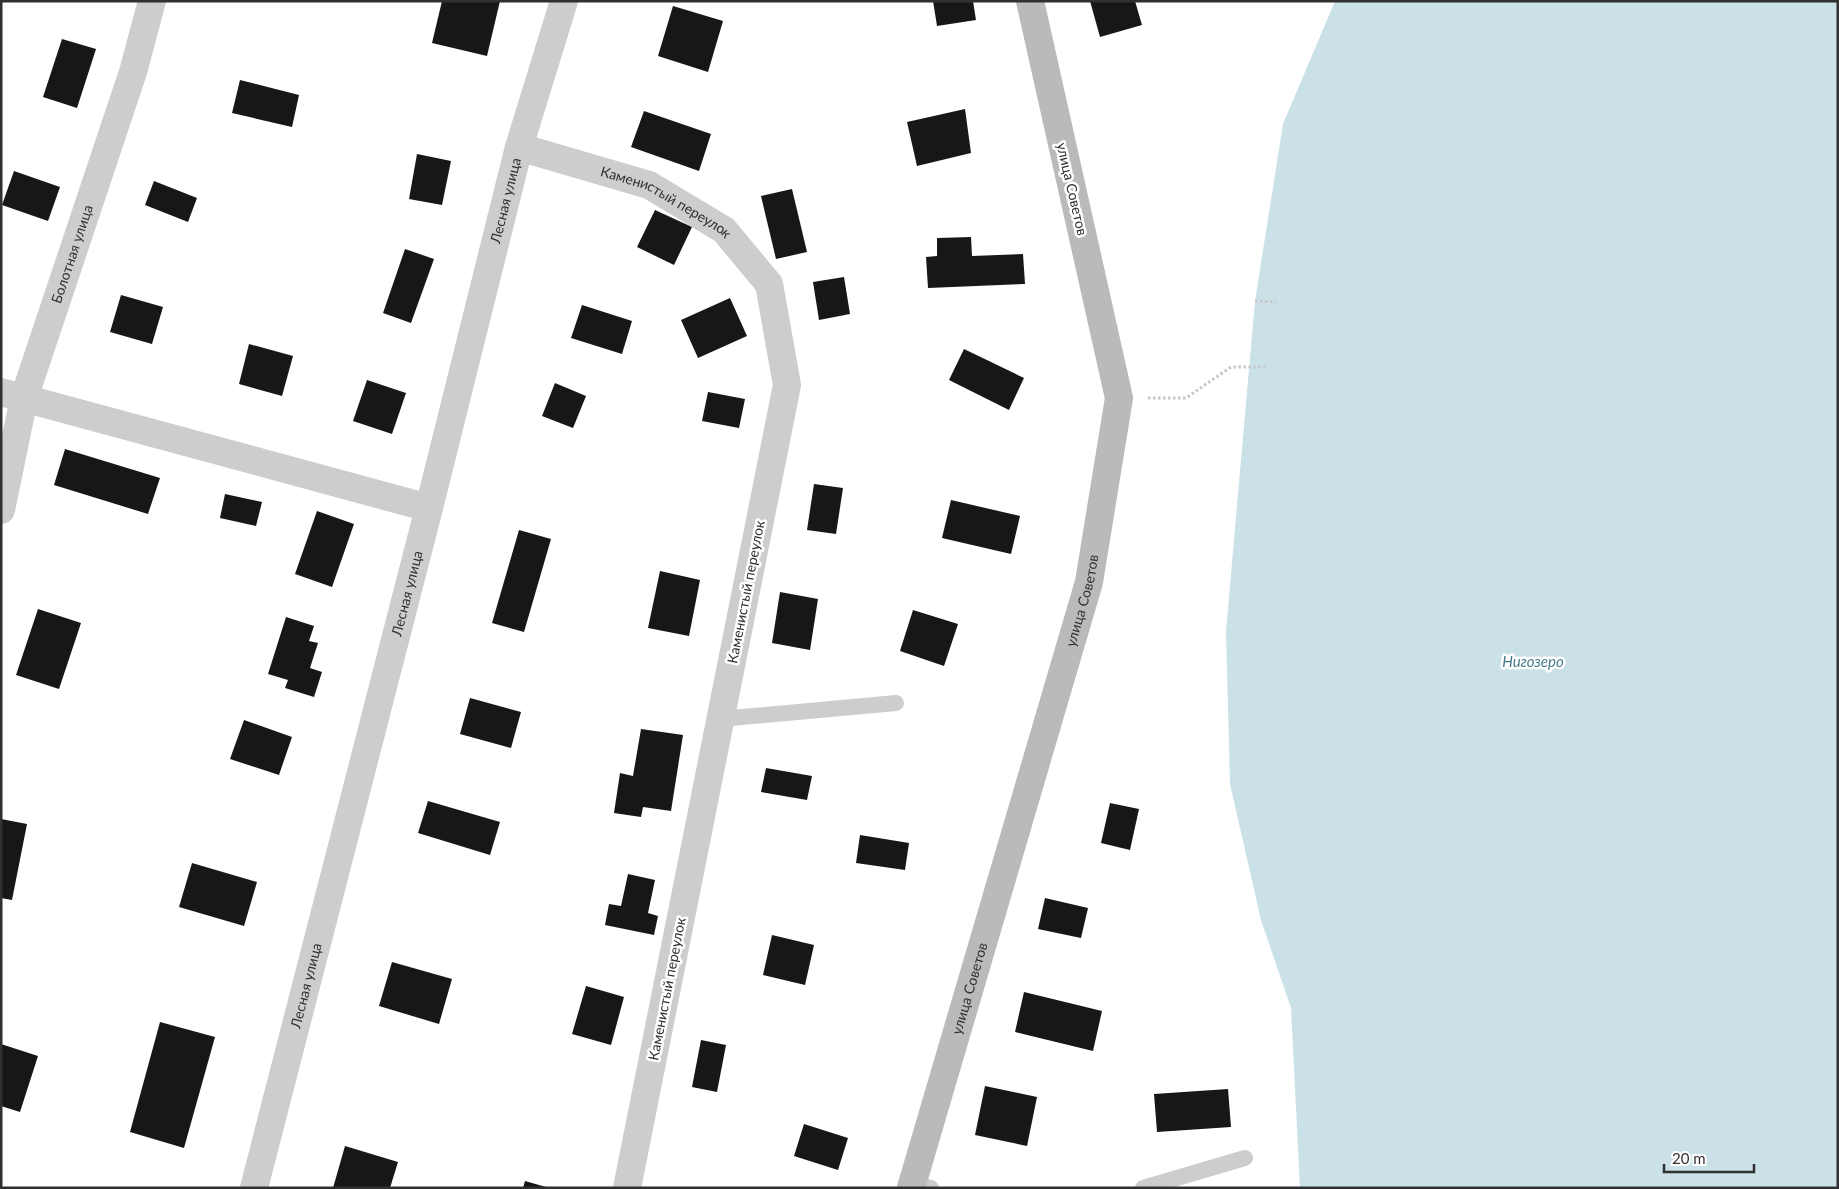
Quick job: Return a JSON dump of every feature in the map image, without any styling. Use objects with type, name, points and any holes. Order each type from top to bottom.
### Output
[{"type":"main road","name":"улица Советов","points":[[918,1186],[1089,582],[1119,398],[1030,1]]},
{"type":"street","name":"Болотная улица","points":[[1,510],[13,395],[133,72],[152,1]]},
{"type":"street","name":"Лесная улица","points":[[254,1188],[430,508],[519,147],[564,1]]},
{"type":"street","name":"Каменистый переулок","points":[[519,147],[649,185],[724,230],[769,284],[787,385],[627,1188]]},
{"type":"street","points":[[13,395],[430,508]]},
{"type":"lane","points":[[720,719],[896,703]]},
{"type":"lane","points":[[1142,1188],[1245,1158]]},
{"type":"path","points":[[1255,301],[1276,302]]},
{"type":"path","points":[[1119,398],[1186,398],[1232,367],[1265,367]]},
{"type":"water","name":"Нигозеро","points":[[1335,1],[1838,1],[1838,1188],[1300,1188],[1291,1008],[1261,920],[1230,784],[1226,631],[1255,301],[1283,124]]},
{"type":"building","points":[[442,1],[500,1],[487,56],[432,43]]},
{"type":"building","points":[[933,1],[973,1],[976,20],[937,26]]},
{"type":"building","points":[[1090,1],[1135,1],[1142,25],[1100,37]]},
{"type":"building","points":[[673,6],[723,21],[708,72],[658,56]]},
{"type":"building","points":[[62,39],[96,49],[77,108],[43,97]]},
{"type":"building","points":[[240,80],[299,95],[292,127],[232,113]]},
{"type":"building","points":[[965,109],[971,153],[917,166],[907,122]]},
{"type":"building","points":[[644,111],[711,134],[699,171],[631,147]]},
{"type":"building","points":[[417,154],[451,161],[442,205],[409,199]]},
{"type":"building","points":[[14,171],[60,187],[48,221],[2,205]]},
{"type":"building","points":[[154,181],[197,198],[188,222],[145,205]]},
{"type":"building","points":[[792,189],[807,252],[776,259],[761,196]]},
{"type":"building","points":[[655,210],[692,227],[674,265],[637,247]]},
{"type":"building","points":[[971,237],[972,256],[1023,254],[1025,284],[928,288],[926,257],[937,256],[937,238]]},
{"type":"building","points":[[405,249],[434,259],[411,323],[383,313]]},
{"type":"building","points":[[844,277],[850,314],[819,320],[813,282]]},
{"type":"building","points":[[121,295],[163,307],[152,344],[110,332]]},
{"type":"building","points":[[730,298],[747,336],[698,358],[681,320]]},
{"type":"building","points":[[582,305],[632,321],[622,354],[571,338]]},
{"type":"building","points":[[249,344],[293,356],[282,396],[239,384]]},
{"type":"building","points":[[964,349],[1024,378],[1009,410],[949,380]]},
{"type":"building","points":[[367,380],[406,393],[392,434],[353,421]]},
{"type":"building","points":[[555,383],[586,396],[573,428],[542,416]]},
{"type":"building","points":[[708,392],[745,399],[739,428],[702,421]]},
{"type":"building","points":[[65,449],[160,478],[148,514],[54,485]]},
{"type":"building","points":[[814,484],[843,488],[836,534],[807,530]]},
{"type":"building","points":[[225,494],[262,502],[256,526],[220,518]]},
{"type":"building","points":[[951,500],[1020,516],[1011,554],[942,538]]},
{"type":"building","points":[[317,511],[354,524],[332,587],[295,574]]},
{"type":"building","points":[[519,530],[551,539],[524,632],[492,623]]},
{"type":"building","points":[[660,571],[700,580],[689,636],[648,628]]},
{"type":"building","points":[[780,592],[818,599],[810,650],[772,643]]},
{"type":"building","points":[[38,609],[81,623],[59,689],[16,675]]},
{"type":"building","points":[[913,610],[958,624],[944,666],[900,651]]},
{"type":"building","points":[[286,617],[314,626],[309,641],[318,643],[310,668],[322,672],[314,697],[285,688],[288,680],[268,674]]},
{"type":"building","points":[[470,698],[521,712],[511,748],[460,734]]},
{"type":"building","points":[[244,720],[292,737],[279,775],[230,759]]},
{"type":"building","points":[[641,729],[683,735],[671,811],[643,807],[641,817],[614,813],[620,773],[633,776]]},
{"type":"building","points":[[766,768],[812,776],[807,800],[761,792]]},
{"type":"building","points":[[428,801],[500,822],[490,855],[418,833]]},
{"type":"building","points":[[1110,803],[1139,809],[1130,850],[1101,843]]},
{"type":"building","points":[[1,819],[27,824],[12,900],[1,898]]},
{"type":"building","points":[[860,835],[909,843],[905,870],[856,863]]},
{"type":"building","points":[[192,863],[257,882],[244,926],[179,907]]},
{"type":"building","points":[[628,874],[655,880],[648,913],[658,916],[654,935],[605,925],[609,904],[621,906]]},
{"type":"building","points":[[1045,898],[1088,908],[1081,938],[1038,929]]},
{"type":"building","points":[[772,935],[814,945],[805,985],[763,975]]},
{"type":"building","points":[[392,962],[452,979],[439,1024],[379,1006]]},
{"type":"building","points":[[586,986],[624,997],[611,1045],[572,1034]]},
{"type":"building","points":[[1024,992],[1102,1011],[1093,1051],[1015,1032]]},
{"type":"building","points":[[160,1022],[215,1037],[184,1148],[130,1132]]},
{"type":"building","points":[[701,1040],[726,1045],[717,1092],[692,1087]]},
{"type":"building","points":[[1,1044],[38,1056],[20,1112],[1,1106]]},
{"type":"building","points":[[985,1086],[1037,1097],[1027,1146],[975,1135]]},
{"type":"building","points":[[1228,1089],[1231,1127],[1157,1132],[1154,1094]]},
{"type":"building","points":[[804,1124],[848,1138],[838,1170],[794,1156]]},
{"type":"building","points":[[345,1146],[398,1162],[390,1188],[333,1188]]},
{"type":"building","points":[[525,1181],[546,1187],[523,1188]]}]
